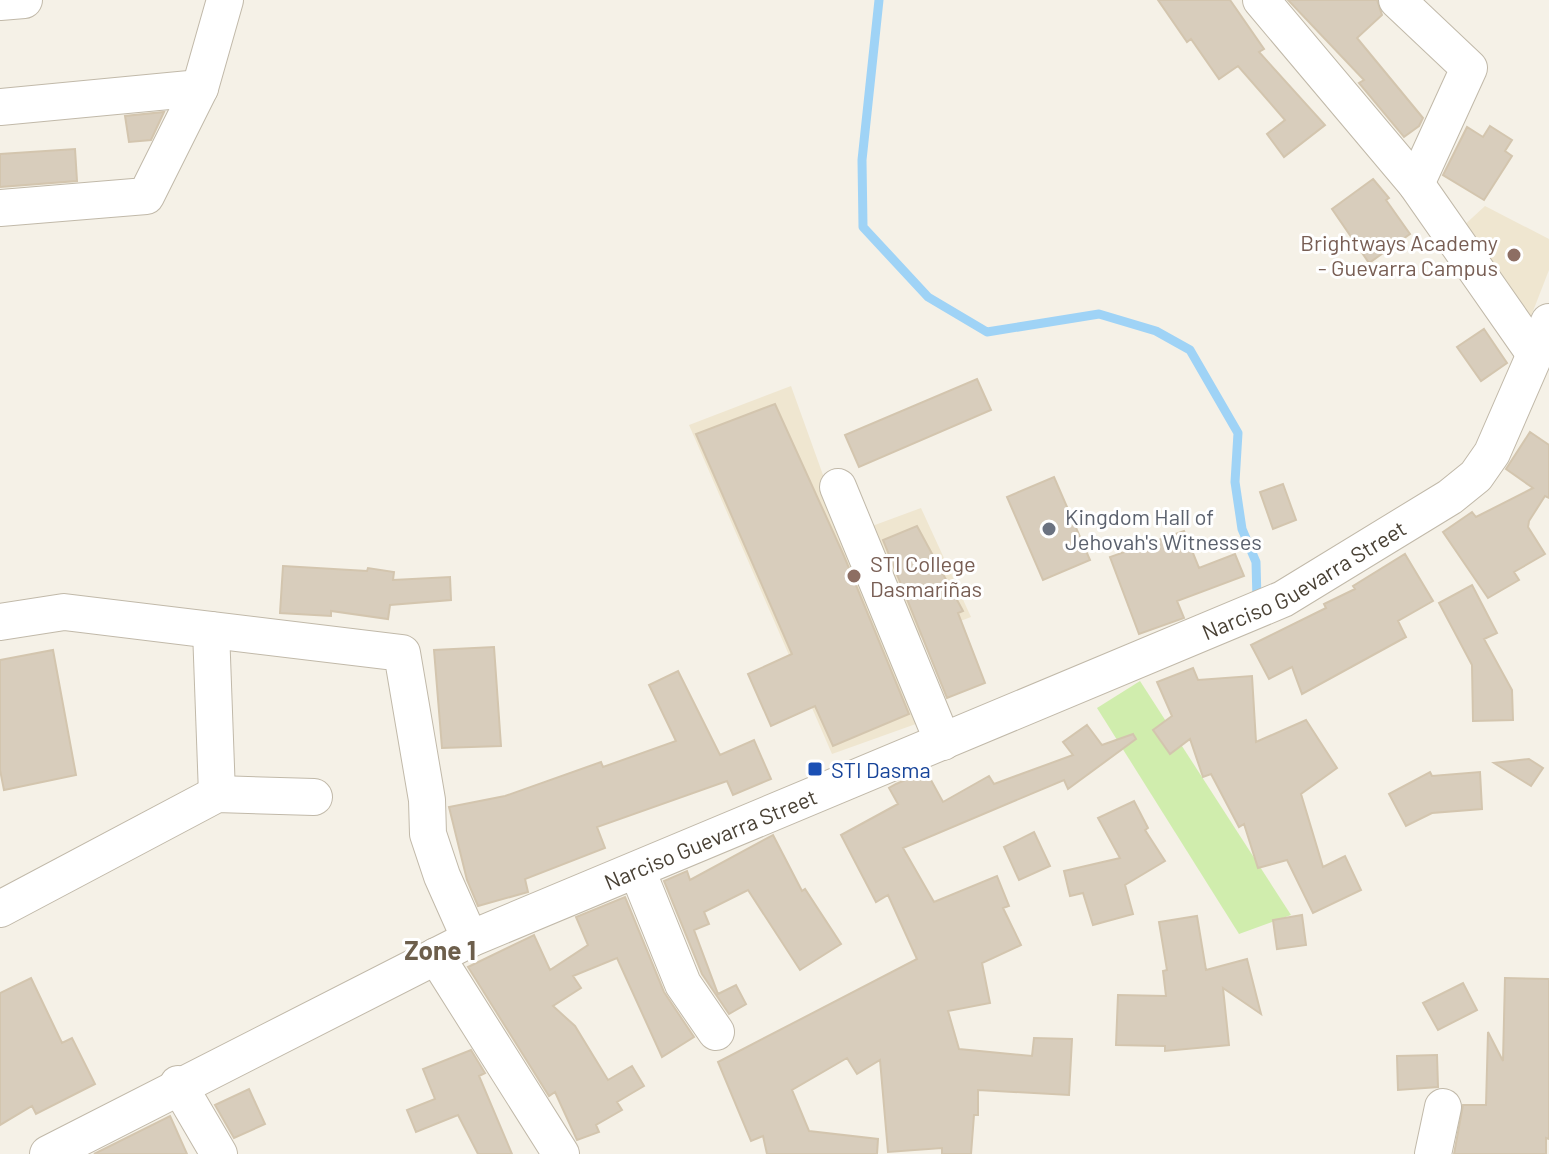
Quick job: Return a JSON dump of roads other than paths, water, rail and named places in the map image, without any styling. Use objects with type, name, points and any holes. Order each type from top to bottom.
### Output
[{"type":"street","points":[[0,2],[24,0]]},
{"type":"street","points":[[0,208],[146,196],[200,88],[225,0]]},
{"type":"street","points":[[1261,0],[1542,337]]},
{"type":"street","points":[[1397,0],[1469,68],[1416,184]]},
{"type":"street","points":[[0,107],[200,88]]},
{"type":"street","name":"Narciso Guevarra Street","points":[[48,1154],[178,1084],[470,939],[1283,599],[1450,497],[1476,476],[1492,453],[1542,337]]},
{"type":"street","points":[[838,487],[943,742]]},
{"type":"street","points":[[0,622],[64,612],[402,653],[427,800],[428,834],[442,876],[470,939]]},
{"type":"street","points":[[211,630],[217,794]]},
{"type":"street","points":[[0,909],[217,794],[314,797]]},
{"type":"street","points":[[637,870],[683,984],[716,1032]]},
{"type":"street","points":[[436,956],[561,1154]]},
{"type":"street","points":[[178,1084],[219,1154]]},
{"type":"street","points":[[1433,1154],[1443,1107]]},
{"type":"waterway","points":[[879,0],[862,160],[863,227],[928,297],[987,332],[1099,314],[1156,331],[1190,350],[1238,433],[1235,482],[1242,529],[1256,562],[1257,600]]},
{"type":"place","name":"Brightways Academy - Guevarra Campus","points":[[1514,255]]},
{"type":"place","name":"Kingdom Hall of Jehovah's Witnesses","points":[[1049,529]]},
{"type":"place","name":"STI College Dasmariñas","points":[[854,576]]},
{"type":"place","name":"STI Dasma","points":[[815,769]]},
{"type":"district","name":"Zone 1","points":[[440,949]]}]
